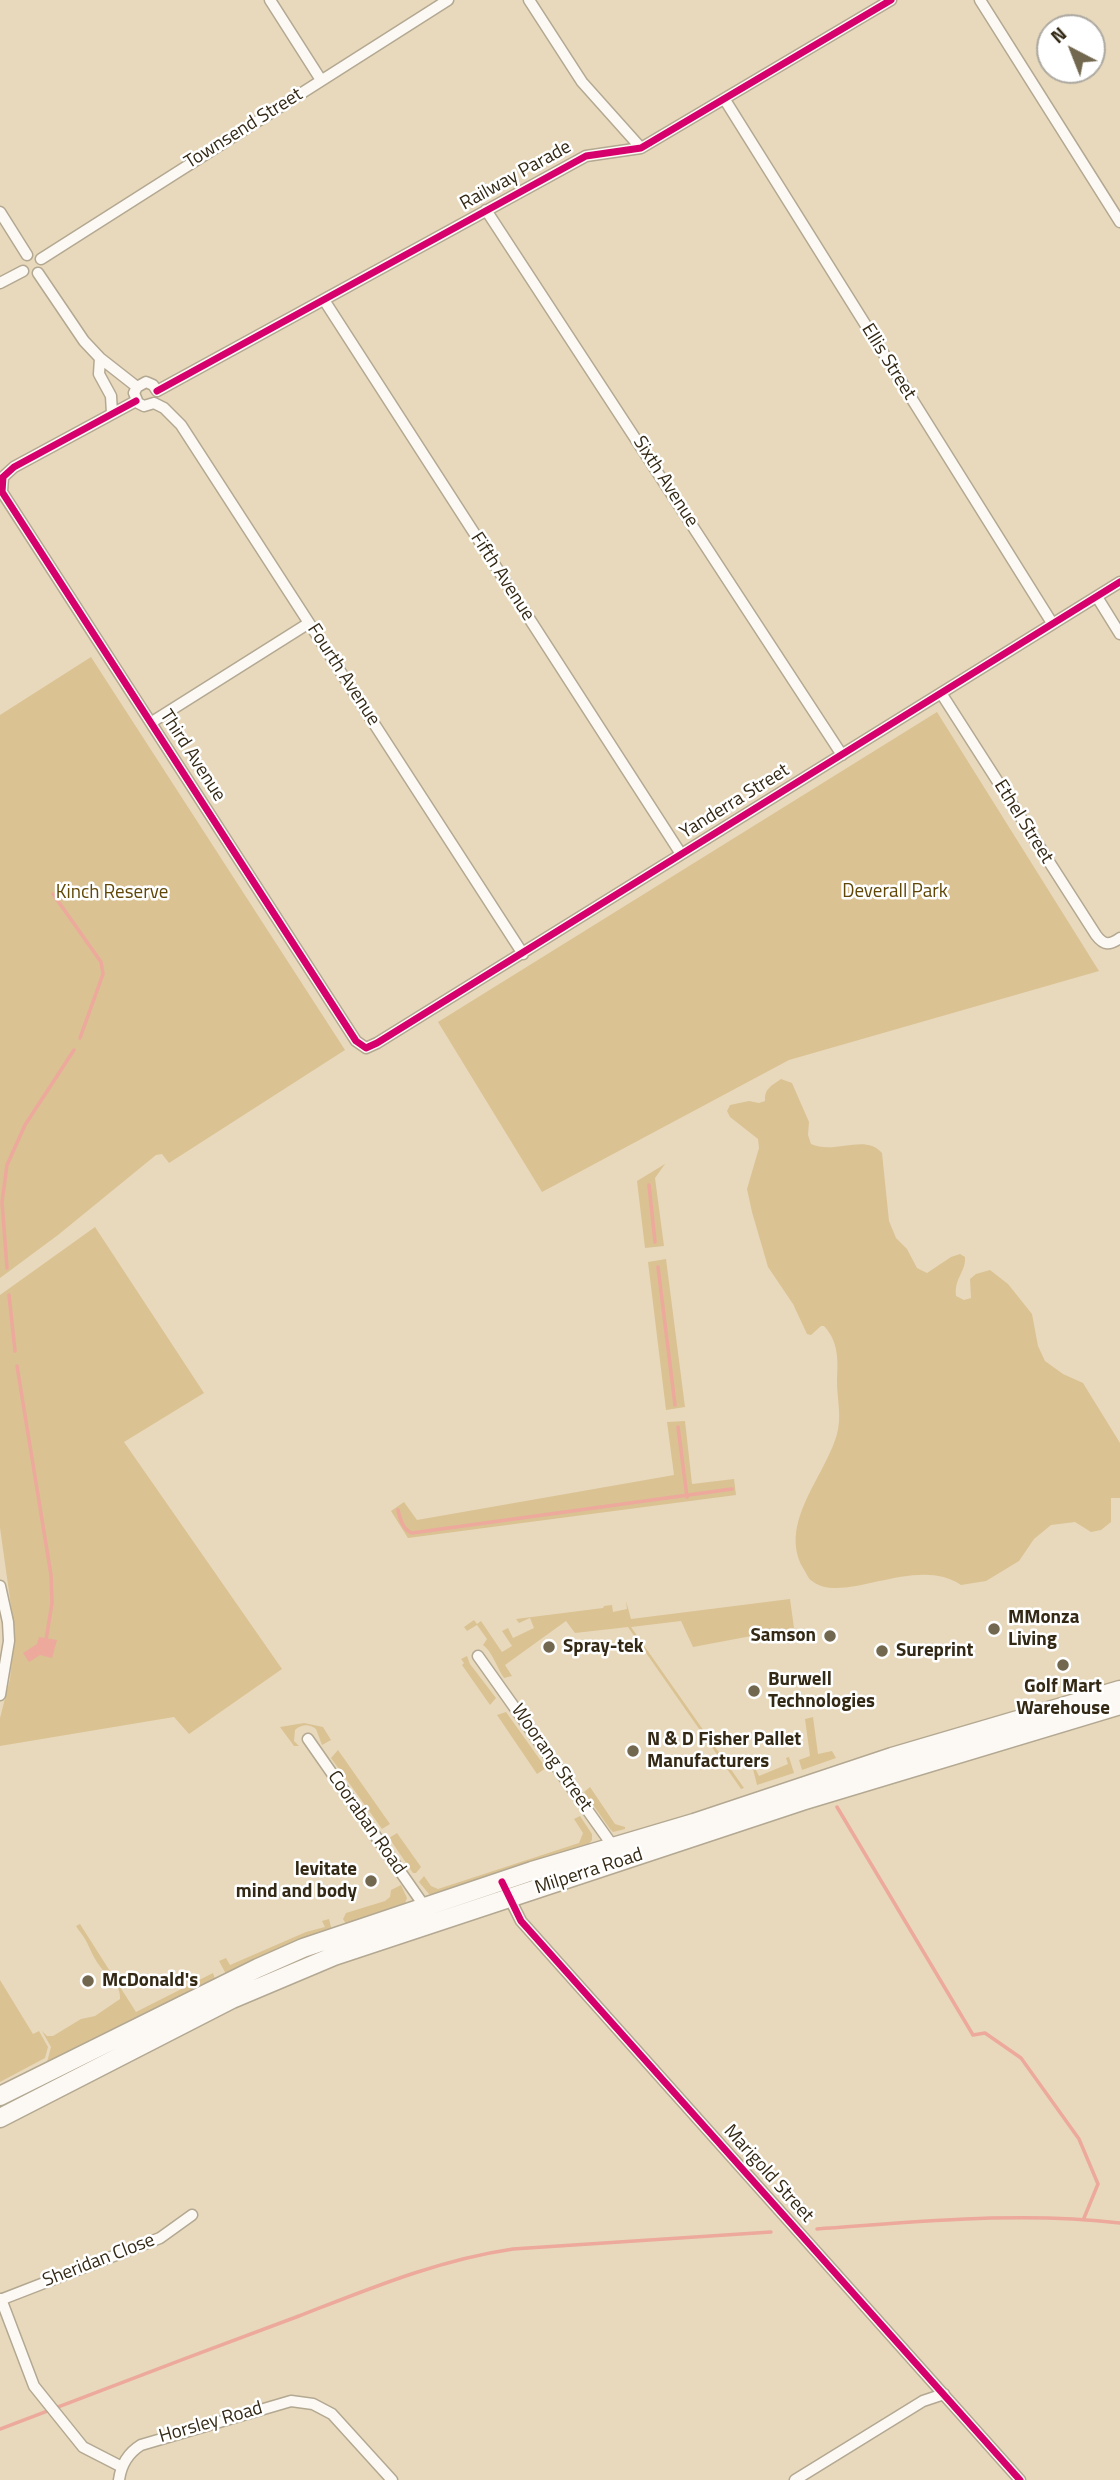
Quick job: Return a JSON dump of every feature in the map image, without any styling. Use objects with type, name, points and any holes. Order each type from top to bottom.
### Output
[{"type":"highway","name":"Milperra Road","points":[[0,2118],[232,1999],[334,1956],[510,1899],[619,1854],[892,1757],[1120,1690]]},
{"type":"highway","name":"Milperra Road","points":[[0,2096],[284,1956],[502,1882],[619,1854],[1120,1705]]},
{"type":"street","points":[[270,0],[321,80]]},
{"type":"street","name":"Townsend Street","points":[[41,259],[448,0]]},
{"type":"street","points":[[529,0],[582,82],[642,148]]},
{"type":"street","name":"Railway Parade","points":[[157,391],[586,156],[642,148],[891,0]]},
{"type":"street","points":[[980,0],[1120,222]]},
{"type":"street","name":"Ellis Street","points":[[725,100],[1052,623]]},
{"type":"street","name":"Sixth Avenue","points":[[486,210],[842,755]]},
{"type":"street","points":[[0,212],[27,255]]},
{"type":"street","points":[[36,254],[41,259],[43,265],[38,273],[32,275],[23,271],[22,260],[27,255],[36,254]]},
{"type":"street","points":[[0,283],[23,271]]},
{"type":"street","points":[[38,273],[75,329],[100,358],[137,387]]},
{"type":"street","name":"Fifth Avenue","points":[[324,300],[681,854]]},
{"type":"street","points":[[100,358],[99,374],[111,396],[112,413],[136,401]]},
{"type":"street","points":[[146,382],[153,385],[157,391],[154,403],[144,406],[136,401],[134,393],[137,387],[146,382]]},
{"type":"street","name":"Fourth Avenue","points":[[154,403],[164,408],[181,425],[523,954]]},
{"type":"street","name":"Third Avenue","points":[[112,413],[13,467],[3,477],[1,488],[356,1041],[366,1048]]},
{"type":"street","name":"Yanderra Street","points":[[366,1048],[523,954],[1120,582]]},
{"type":"street","points":[[1097,597],[1120,634]]},
{"type":"street","points":[[152,722],[309,623]]},
{"type":"street","name":"Ethel Street","points":[[941,693],[1096,935],[1103,943],[1116,941]]},
{"type":"street","points":[[0,1586],[1,1606],[8,1622],[9,1641],[0,1695]]},
{"type":"street","name":"Woorang Street","points":[[478,1656],[619,1854]]},
{"type":"street","name":"Cooraban Road","points":[[308,1739],[425,1907]]},
{"type":"street","name":"Marigold Street","points":[[502,1882],[521,1921],[1020,2480]]},
{"type":"street","name":"Sheridan Close","points":[[122,2467],[83,2447],[40,2396],[1,2300],[160,2238],[192,2215]]},
{"type":"street","points":[[795,2480],[923,2401],[944,2394]]},
{"type":"street","name":"Horsley Road","points":[[122,2467],[132,2451],[141,2445],[291,2401],[323,2408],[340,2421],[392,2480]]},
{"type":"street","points":[[119,2480],[122,2467]]},
{"type":"green space","name":"Kinch Reserve","points":[[91,657],[345,1050],[169,1163],[162,1154],[156,1155],[58,1235],[0,1278],[0,715]]},
{"type":"green space","name":"Deverall Park","points":[[937,712],[1099,971],[789,1060],[542,1192],[438,1022]]},
{"type":"green space","points":[[781,1079],[792,1083],[809,1122],[808,1135],[811,1144],[820,1147],[867,1145],[882,1153],[889,1221],[896,1238],[907,1249],[917,1268],[927,1273],[951,1257],[960,1254],[965,1257],[956,1290],[956,1296],[964,1300],[971,1298],[970,1279],[990,1270],[1008,1284],[1032,1314],[1038,1346],[1045,1361],[1063,1374],[1083,1383],[1120,1443],[1120,1498],[1111,1498],[1111,1522],[1101,1530],[1091,1532],[1075,1522],[1051,1525],[1034,1539],[1019,1561],[986,1581],[961,1585],[943,1577],[923,1575],[842,1588],[825,1587],[809,1579],[797,1551],[796,1534],[806,1500],[837,1434],[839,1414],[836,1352],[824,1326],[811,1335],[807,1334],[793,1304],[768,1267],[747,1189],[759,1148],[758,1139],[730,1117],[727,1111],[730,1105],[765,1101],[767,1091]]},
{"type":"green space","points":[[665,1164],[655,1178],[664,1246],[645,1248],[637,1181]]},
{"type":"green space","points":[[95,1227],[204,1393],[124,1442],[282,1669],[189,1734],[174,1717],[0,1746],[0,1718],[10,1679],[14,1640],[0,1528],[0,1295]]},
{"type":"green space","points":[[666,1259],[685,1407],[666,1410],[648,1262]]},
{"type":"green space","points":[[685,1421],[692,1484],[734,1479],[736,1495],[408,1538],[391,1511],[404,1502],[417,1520],[674,1475],[667,1422]]},
{"type":"green space","points":[[790,1599],[794,1628],[693,1647],[681,1621],[631,1627],[744,1788],[741,1789],[628,1627],[575,1633],[566,1621],[505,1665],[512,1676],[504,1678],[492,1655],[483,1645],[487,1639],[477,1625],[467,1631],[464,1627],[474,1620],[477,1624],[481,1621],[502,1652],[512,1646],[502,1631],[508,1628],[513,1638],[534,1628],[530,1618],[519,1623],[516,1619],[612,1605],[613,1612],[627,1609],[626,1601],[631,1619]]},
{"type":"green space","points":[[467,1656],[496,1698],[490,1705],[462,1665],[464,1663],[461,1659]]},
{"type":"green space","points":[[506,1712],[546,1768],[537,1774],[497,1715]]},
{"type":"green space","points":[[813,1717],[818,1754],[832,1751],[836,1758],[802,1770],[799,1760],[810,1756],[805,1719]]},
{"type":"green space","points":[[304,1723],[323,1727],[331,1740],[322,1745],[316,1729],[303,1726],[295,1730],[294,1741],[299,1746],[294,1746],[280,1727]]},
{"type":"green space","points":[[338,1750],[390,1824],[382,1829],[331,1758]]},
{"type":"green space","points":[[789,1757],[794,1773],[757,1785],[753,1769],[755,1768],[759,1776],[788,1764],[786,1758]]},
{"type":"green space","points":[[590,1787],[615,1824],[625,1829],[613,1832],[610,1829],[584,1792]]},
{"type":"green space","points":[[580,1816],[592,1834],[592,1840],[587,1846],[434,1896],[419,1882],[424,1876],[431,1886],[438,1889],[579,1843],[583,1833],[574,1819]]},
{"type":"green space","points":[[397,1833],[421,1867],[416,1873],[413,1873],[389,1838]]},
{"type":"green space","points":[[401,1885],[407,1898],[404,1906],[347,1926],[343,1919],[346,1913],[385,1901],[390,1897],[391,1890]]},
{"type":"green space","points":[[329,1919],[332,1931],[286,1947],[226,1974],[219,1961],[226,1958],[230,1965],[306,1932],[325,1927],[322,1921]]},
{"type":"green space","points":[[80,1924],[136,2012],[213,1973],[215,1979],[16,2080],[47,2062],[51,2047],[42,2031],[47,2036],[53,2036],[81,2019],[95,2016],[120,1999],[116,1984],[97,1962],[76,1926]]},
{"type":"green space","points":[[0,1980],[33,2034],[39,2031],[48,2047],[45,2058],[0,2082]]},
{"type":"shaded area","points":[[39,1637],[57,1640],[52,1658],[40,1655],[29,1662],[23,1653],[37,1644]]},
{"type":"waterway","points":[[53,894],[101,962],[103,974],[80,1038]]},
{"type":"waterway","points":[[7,1268],[2,1202],[7,1165],[25,1125],[74,1050]]},
{"type":"waterway","points":[[649,1185],[655,1242]]},
{"type":"waterway","points":[[658,1267],[675,1405]]},
{"type":"waterway","points":[[9,1295],[15,1351]]},
{"type":"waterway","points":[[17,1366],[51,1575],[52,1603],[46,1640]]},
{"type":"waterway","points":[[678,1427],[687,1497]]},
{"type":"waterway","points":[[398,1510],[404,1527],[412,1533],[732,1489]]},
{"type":"waterway","points":[[837,1807],[973,2035],[985,2033],[1021,2058],[1079,2139],[1098,2184],[1084,2218]]},
{"type":"waterway","points":[[817,2229],[1006,2218],[1120,2223]]},
{"type":"waterway","points":[[0,2429],[378,2286],[458,2260],[513,2249],[771,2232]]},
{"type":"cycle path","points":[[157,391],[586,156],[641,148],[891,0]]},
{"type":"cycle path","points":[[136,401],[14,467],[3,477],[2,492],[356,1041],[366,1048],[1120,582]]},
{"type":"cycle path","points":[[502,1882],[521,1921],[1020,2480]]},
{"type":"place","name":"MMonza Living","points":[[994,1629]]},
{"type":"place","name":"Samson","points":[[830,1636]]},
{"type":"place","name":"Spray-tek","points":[[549,1647]]},
{"type":"place","name":"Sureprint","points":[[882,1651]]},
{"type":"place","name":"Golf Mart Warehouse","points":[[1063,1665]]},
{"type":"place","name":"Burwell Technologies","points":[[754,1691]]},
{"type":"place","name":"N & D Fisher Pallet Manufacturers","points":[[633,1751]]},
{"type":"place","name":"levitate mind and body","points":[[371,1881]]},
{"type":"place","name":"McDonald's","points":[[88,1981]]}]
